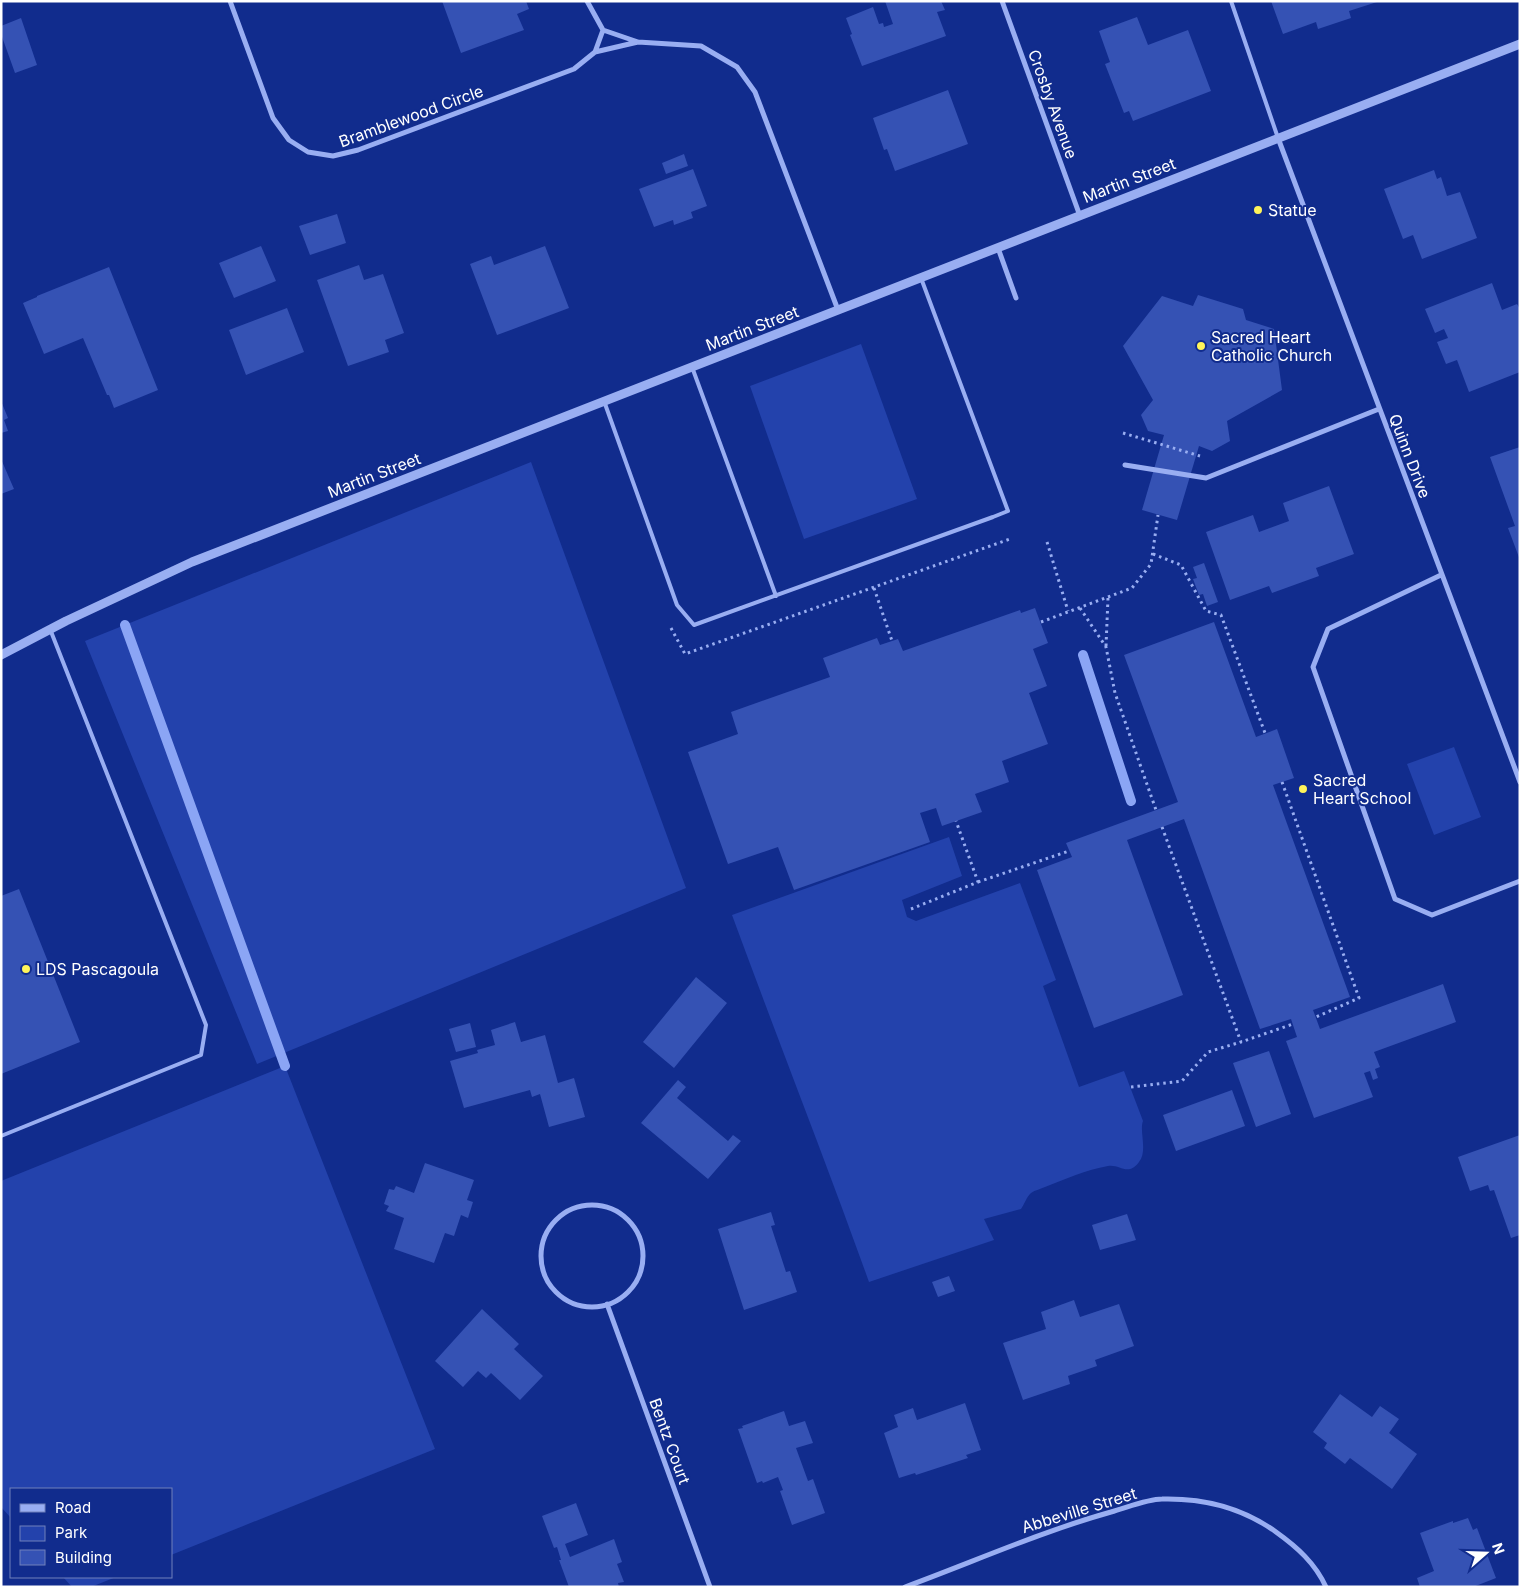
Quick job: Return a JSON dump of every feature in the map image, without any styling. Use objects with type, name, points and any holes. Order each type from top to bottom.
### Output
[{"type":"street","name":"Bramblewood Circle","points":[[230,1],[273,118],[289,140],[308,152],[333,156],[358,150],[574,69],[595,52],[638,42]]},
{"type":"street","points":[[587,1],[603,30],[595,52]]},
{"type":"street","name":"Crosby Avenue","points":[[1002,1],[1080,216]]},
{"type":"street","name":"Bramblewood Circle","points":[[603,30],[638,42],[701,46],[737,66],[755,92],[838,310]]},
{"type":"street","name":"Martin Street","points":[[1,655],[50,629],[192,562],[1520,44]]},
{"type":"street","name":"Quinn Drive","points":[[1278,138],[1520,782]]},
{"type":"street","points":[[998,248],[1016,298]]},
{"type":"street","points":[[1125,465],[1206,478],[1380,410]]},
{"type":"street","points":[[1441,575],[1328,629],[1313,666],[1395,899],[1432,915],[1520,881]]},
{"type":"street","points":[[600,1205],[618,1212],[632,1225],[641,1242],[642,1263],[636,1280],[624,1295],[607,1304],[581,1306],[564,1298],[549,1284],[541,1266],[541,1245],[549,1227],[563,1213],[580,1206],[600,1205]]},
{"type":"street","name":"Bentz Court","points":[[607,1304],[710,1587]]},
{"type":"street","name":"Abbeville Street","points":[[905,1587],[1065,1525],[1160,1499],[1196,1500],[1226,1506],[1264,1524],[1299,1549],[1320,1574],[1326,1587]]},
{"type":"lane","points":[[1231,1],[1278,138]]},
{"type":"lane","points":[[604,401],[677,605],[694,625],[1008,511],[920,278]]},
{"type":"lane","points":[[692,367],[776,596]]},
{"type":"lane","points":[[1,1136],[201,1055],[206,1026],[50,629]]},
{"type":"path","points":[[1123,433],[1208,458]]},
{"type":"path","points":[[1041,622],[1132,588],[1152,564],[1158,515]]},
{"type":"path","points":[[668,624],[685,654],[1010,539]]},
{"type":"path","points":[[1047,542],[1068,612]]},
{"type":"path","points":[[1153,554],[1181,565],[1206,611],[1221,615],[1266,733]]},
{"type":"path","points":[[874,588],[892,641]]},
{"type":"path","points":[[1108,598],[1106,647],[1115,693],[1156,810]]},
{"type":"path","points":[[1080,608],[1106,647]]},
{"type":"path","points":[[1282,782],[1359,998],[1316,1017]]},
{"type":"path","points":[[956,821],[978,882]]},
{"type":"path","points":[[1162,827],[1241,1042]]},
{"type":"path","points":[[911,909],[978,882],[1069,851]]},
{"type":"path","points":[[1132,1087],[1182,1081],[1208,1052],[1293,1024]]},
{"type":"green space","points":[[861,344],[917,499],[804,539],[750,386]]},
{"type":"green space","points":[[531,462],[686,888],[257,1064],[85,641]]},
{"type":"green space","points":[[1454,747],[1481,817],[1434,835],[1407,764]]},
{"type":"green space","points":[[949,837],[962,876],[902,900],[907,917],[916,921],[1020,883],[1056,980],[1043,986],[1079,1087],[1124,1071],[1143,1121],[1143,1152],[1139,1162],[1131,1169],[1108,1166],[1076,1175],[1033,1192],[1028,1196],[1021,1209],[984,1219],[994,1240],[869,1282],[732,915]]},
{"type":"green space","points":[[285,1066],[435,1449],[172,1555],[172,1488],[10,1488],[10,1517],[1,1507],[1,1181]]},
{"type":"green space","points":[[64,1578],[114,1578],[91,1587],[72,1587]]},
{"type":"building","points":[[442,1],[526,1],[529,9],[517,14],[524,30],[461,53]]},
{"type":"building","points":[[885,1],[941,1],[945,10],[937,12],[946,36],[862,66],[850,35],[852,34],[846,18],[873,7],[879,24],[883,23],[884,27],[893,24]]},
{"type":"building","points":[[1271,1],[1377,2],[1349,11],[1351,18],[1318,29],[1316,22],[1283,34]]},
{"type":"building","points":[[1137,17],[1148,45],[1188,30],[1211,91],[1133,121],[1129,111],[1124,113],[1105,64],[1110,62],[1099,31]]},
{"type":"building","points":[[21,18],[37,65],[15,73],[1,34],[1,26]]},
{"type":"building","points":[[948,90],[968,144],[895,171],[887,149],[884,150],[873,118]]},
{"type":"building","points":[[684,154],[688,166],[666,174],[662,163]]},
{"type":"building","points":[[693,169],[707,206],[691,212],[693,218],[674,225],[673,220],[654,227],[639,189]]},
{"type":"building","points":[[1434,170],[1437,179],[1441,177],[1447,196],[1460,192],[1477,238],[1422,259],[1413,235],[1403,239],[1384,189]]},
{"type":"building","points":[[337,214],[346,243],[310,255],[299,226]]},
{"type":"building","points":[[261,246],[276,281],[234,298],[219,263]]},
{"type":"building","points":[[545,246],[569,308],[497,335],[470,264],[491,256],[494,265]]},
{"type":"building","points":[[359,265],[364,280],[383,274],[404,333],[385,340],[389,352],[348,366],[317,280]]},
{"type":"building","points":[[109,267],[158,390],[114,408],[83,338],[44,354],[23,303]]},
{"type":"building","points":[[1492,283],[1502,310],[1517,304],[1520,309],[1520,372],[1469,392],[1457,360],[1446,364],[1437,342],[1448,338],[1444,329],[1435,333],[1425,309]]},
{"type":"building","points":[[1198,295],[1243,309],[1246,320],[1274,329],[1282,390],[1227,421],[1230,441],[1212,451],[1199,446],[1177,520],[1142,510],[1164,435],[1148,431],[1141,415],[1153,400],[1123,346],[1162,296],[1193,306]]},
{"type":"building","points":[[287,308],[304,352],[246,375],[229,330]]},
{"type":"building","points":[[1,401],[8,418],[4,420],[8,431],[1,433]]},
{"type":"building","points":[[1520,447],[1520,560],[1508,528],[1515,526],[1490,457]]},
{"type":"building","points":[[1,459],[14,489],[1,494]]},
{"type":"building","points":[[1329,486],[1354,554],[1316,568],[1319,576],[1272,593],[1269,586],[1230,600],[1206,532],[1253,515],[1259,532],[1289,521],[1283,503]]},
{"type":"building","points":[[1204,563],[1218,602],[1207,606],[1203,594],[1199,595],[1193,579],[1197,578],[1193,567]]},
{"type":"building","points":[[1035,608],[1048,643],[1033,649],[1047,686],[1029,693],[1048,744],[1002,761],[1009,782],[975,794],[982,812],[942,826],[936,808],[920,813],[930,842],[794,890],[778,847],[728,864],[688,752],[738,734],[731,712],[830,677],[823,658],[877,638],[880,645],[898,639],[903,651],[1020,610],[1021,613]]},
{"type":"building","points":[[1214,622],[1256,737],[1277,729],[1294,778],[1273,785],[1350,997],[1313,1010],[1320,1029],[1443,984],[1456,1022],[1374,1052],[1380,1067],[1375,1069],[1378,1078],[1373,1080],[1370,1071],[1364,1073],[1373,1097],[1314,1118],[1286,1041],[1297,1037],[1291,1019],[1260,1029],[1184,819],[1127,840],[1183,995],[1094,1028],[1037,870],[1072,857],[1066,843],[1178,802],[1124,655]]},
{"type":"building","name":"LDS Pascagoula","points":[[19,889],[80,1042],[1,1074],[1,896]]},
{"type":"building","points":[[696,977],[727,1003],[674,1068],[643,1042]]},
{"type":"building","points":[[515,1022],[521,1042],[545,1035],[558,1083],[574,1078],[585,1117],[549,1127],[540,1094],[532,1097],[530,1090],[464,1108],[450,1061],[478,1053],[477,1050],[495,1045],[491,1030]]},
{"type":"building","points":[[470,1023],[476,1047],[456,1052],[449,1029]]},
{"type":"building","points":[[1269,1051],[1291,1114],[1256,1127],[1233,1063]]},
{"type":"building","points":[[678,1080],[686,1087],[677,1098],[728,1141],[733,1135],[741,1141],[708,1179],[641,1123]]},
{"type":"building","points":[[1232,1090],[1245,1126],[1176,1151],[1163,1115]]},
{"type":"building","points":[[1520,1135],[1520,1235],[1511,1238],[1494,1190],[1490,1191],[1488,1185],[1470,1191],[1458,1157]]},
{"type":"building","points":[[425,1163],[474,1180],[467,1200],[473,1202],[468,1218],[461,1215],[454,1236],[445,1233],[434,1263],[394,1249],[404,1218],[386,1211],[389,1206],[384,1204],[389,1189],[394,1190],[396,1186],[414,1193]]},
{"type":"building","points":[[771,1212],[775,1225],[771,1226],[786,1272],[790,1271],[797,1292],[744,1310],[718,1229]]},
{"type":"building","points":[[1127,1214],[1136,1240],[1100,1250],[1092,1225]]},
{"type":"building","points":[[949,1276],[955,1291],[938,1297],[932,1282]]},
{"type":"building","points":[[1074,1300],[1080,1317],[1119,1304],[1134,1346],[1095,1360],[1097,1366],[1068,1376],[1070,1384],[1023,1400],[1003,1343],[1046,1329],[1041,1312]]},
{"type":"building","points":[[482,1309],[519,1344],[514,1349],[543,1376],[520,1400],[491,1373],[486,1378],[478,1371],[463,1387],[435,1361]]},
{"type":"building","points":[[1340,1394],[1372,1417],[1380,1406],[1399,1419],[1389,1433],[1417,1454],[1392,1489],[1350,1458],[1345,1464],[1324,1448],[1327,1443],[1313,1432]]},
{"type":"building","points":[[965,1403],[981,1450],[966,1455],[968,1458],[916,1475],[915,1473],[899,1478],[884,1433],[898,1427],[894,1415],[913,1408],[917,1420]]},
{"type":"building","points":[[784,1411],[789,1426],[805,1421],[813,1443],[796,1448],[808,1481],[813,1479],[825,1513],[792,1525],[780,1491],[783,1490],[778,1477],[763,1483],[762,1481],[757,1483],[738,1429]]},
{"type":"building","points":[[576,1503],[588,1535],[565,1544],[570,1557],[614,1539],[622,1562],[617,1564],[624,1582],[618,1583],[619,1587],[569,1587],[559,1560],[561,1560],[557,1547],[554,1548],[542,1516]]},
{"type":"building","points":[[1468,1518],[1473,1530],[1477,1528],[1496,1578],[1473,1587],[1420,1587],[1417,1578],[1434,1571],[1420,1533],[1453,1521],[1453,1523]]},
{"type":"waterway","points":[[125,625],[285,1066]]},
{"type":"waterway","points":[[1083,655],[1131,801]]},
{"type":"place","name":"Statue","points":[[1258,210]]},
{"type":"place","name":"Sacred Heart Catholic Church","points":[[1201,346]]},
{"type":"place","name":"Sacred Heart School","points":[[1303,789]]},
{"type":"place","name":"LDS Pascagoula","points":[[26,969]]}]
